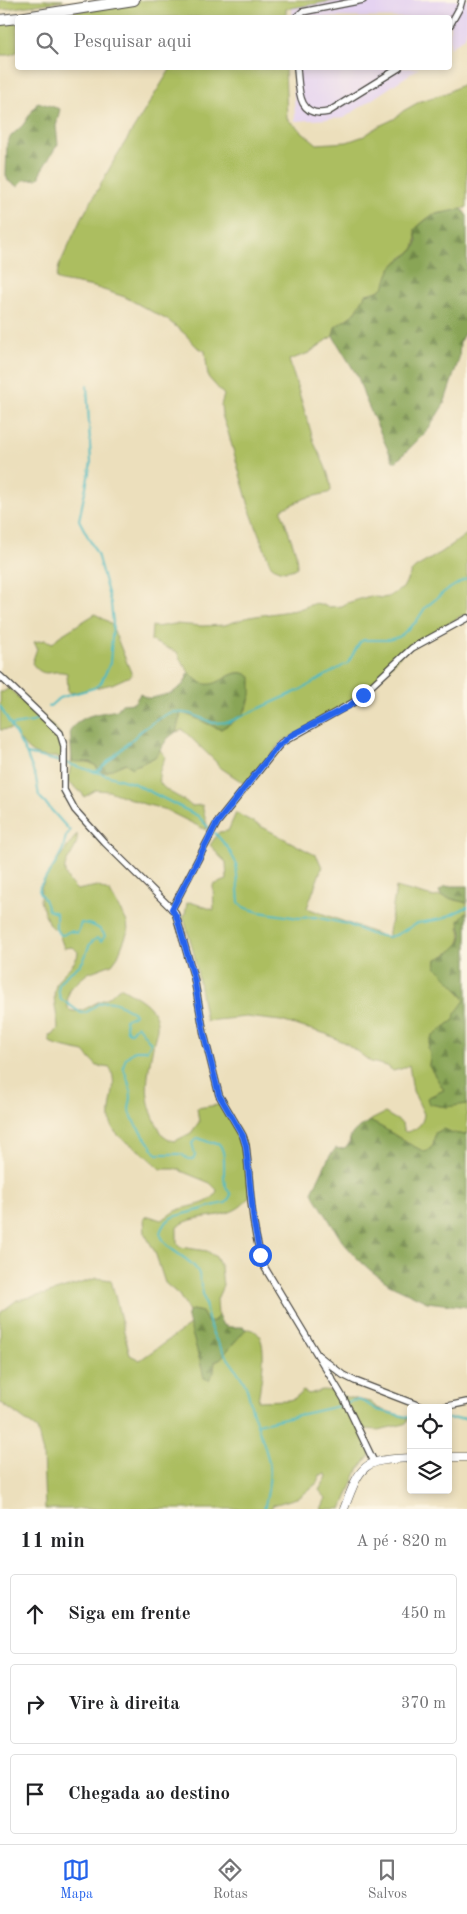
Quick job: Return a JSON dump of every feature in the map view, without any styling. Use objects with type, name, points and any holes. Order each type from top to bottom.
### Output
[{"type":"highway","points":[[37,15],[134,0]]},
{"type":"highway","points":[[0,20],[15,18]]},
{"type":"street","points":[[298,15],[302,12],[363,0]]},
{"type":"street","points":[[452,21],[462,0]]},
{"type":"street","points":[[297,70],[302,103],[311,111],[322,113],[328,112],[396,70]]},
{"type":"street","points":[[172,909],[217,823],[281,743],[354,702],[404,654],[467,618]]},
{"type":"street","points":[[0,676],[60,733],[64,746],[64,790],[69,801],[104,842],[172,909],[177,918],[194,978],[204,1034],[219,1095],[243,1136],[246,1146],[254,1224],[264,1268],[350,1409],[374,1462]]},
{"type":"street","points":[[315,1352],[343,1375],[355,1382],[414,1404]]},
{"type":"street","points":[[452,1405],[467,1402]]},
{"type":"street","points":[[452,1457],[467,1457]]},
{"type":"street","points":[[344,1509],[357,1477],[366,1466],[383,1459],[407,1458]]},
{"type":"shaded area","points":[[346,0],[467,0],[467,29],[465,37],[452,47],[452,15],[292,15],[292,8]]},
{"type":"shaded area","points":[[293,70],[416,70],[344,118],[295,121]]},
{"type":"green space","points":[[0,0],[63,0],[63,1],[0,10]]},
{"type":"green space","points":[[144,0],[339,0],[286,9],[286,15],[52,15]]},
{"type":"green space","points":[[15,20],[15,53],[0,55],[0,23]]},
{"type":"green space","points":[[170,70],[285,70],[287,119],[317,144],[347,142],[364,136],[421,101],[446,93],[467,82],[467,207],[435,214],[425,220],[415,229],[416,238],[413,249],[393,266],[383,287],[380,290],[366,294],[355,313],[335,327],[333,336],[309,353],[289,360],[315,445],[331,485],[331,491],[328,493],[306,498],[282,509],[296,553],[297,567],[283,571],[270,564],[251,513],[222,415],[221,405],[224,395],[208,377],[205,351],[197,347],[169,321],[125,297],[94,287],[56,279],[59,266],[79,223],[116,157]]},
{"type":"green space","points":[[38,102],[60,109],[56,126],[58,144],[41,171],[40,177],[24,180],[18,186],[8,181],[6,175],[7,143],[11,136],[23,125]]},
{"type":"green space","points":[[462,209],[467,216],[467,329],[460,341],[459,359],[444,404],[427,431],[397,461],[393,461],[364,396],[358,377],[333,336],[335,327],[355,313],[366,294],[380,290],[383,287],[393,266],[414,249],[417,241],[415,229],[432,215]]},
{"type":"green space","points":[[467,534],[467,615],[461,616],[404,651],[364,696],[285,740],[283,739],[248,786],[218,766],[183,730],[176,732],[181,713],[221,729],[237,719],[249,703],[250,677],[242,673],[235,673],[214,684],[207,685],[198,681],[189,672],[177,652],[151,641],[152,626],[175,624],[225,625],[249,617],[296,610],[316,603],[328,607],[342,606],[370,596],[388,597],[403,588],[415,568]]},
{"type":"green space","points":[[95,614],[109,622],[112,626],[132,675],[112,684],[73,693],[68,692],[67,673],[44,673],[32,663],[37,648],[34,642],[45,640],[53,643],[58,637]]},
{"type":"green space","points":[[189,672],[198,681],[207,684],[214,683],[236,673],[243,673],[251,677],[251,695],[243,715],[221,729],[181,713],[176,732],[168,738],[155,757],[131,768],[126,763],[103,773],[90,762],[72,761],[70,730],[75,724],[92,715],[117,710],[122,704],[134,703],[140,694],[147,698],[152,698],[172,693],[184,684]]},
{"type":"green space","points":[[9,688],[56,730],[61,739],[62,757],[37,755],[22,743],[12,729],[0,730],[0,692]]},
{"type":"green space","points":[[160,750],[165,756],[159,773],[159,781],[162,786],[191,806],[202,805],[207,825],[206,830],[164,809],[109,791],[96,790],[84,797],[82,793],[68,782],[72,758],[72,761],[91,763],[99,771],[126,763],[139,765],[155,757]]},
{"type":"green space","points":[[236,813],[317,856],[322,867],[307,908],[388,938],[396,887],[433,897],[441,896],[467,903],[467,911],[459,927],[461,933],[459,943],[452,951],[437,959],[436,966],[457,988],[465,1000],[454,1020],[432,1036],[428,1048],[430,1055],[429,1066],[444,1090],[427,1098],[438,1106],[467,1104],[467,1132],[465,1135],[444,1129],[436,1132],[433,1146],[426,1152],[369,1121],[385,1113],[402,1123],[403,1130],[406,1132],[413,1130],[421,1124],[424,1114],[413,1091],[409,1065],[393,1071],[387,1066],[371,1062],[347,1044],[326,1034],[281,1021],[246,1017],[206,1021],[194,954],[183,915],[185,915],[187,903],[190,902],[214,910],[213,885],[227,880],[226,862],[210,845],[219,832],[228,831]]},
{"type":"green space","points":[[77,834],[77,842],[65,867],[65,873],[69,881],[77,890],[97,886],[110,892],[127,922],[128,931],[118,956],[112,964],[88,973],[69,989],[67,1004],[69,1010],[83,1010],[107,998],[120,987],[143,1001],[153,1011],[157,1023],[147,1088],[150,1107],[163,1135],[169,1140],[175,1141],[191,1133],[199,1122],[197,1108],[224,1104],[245,1142],[250,1196],[243,1205],[225,1214],[195,1219],[177,1227],[177,1242],[180,1247],[207,1251],[216,1257],[221,1267],[223,1286],[217,1299],[218,1316],[213,1322],[208,1323],[202,1312],[192,1310],[189,1312],[179,1295],[165,1283],[155,1252],[145,1234],[144,1218],[149,1216],[161,1220],[175,1211],[211,1199],[217,1190],[210,1183],[180,1169],[160,1169],[119,1136],[111,1125],[110,1109],[113,1076],[110,1068],[97,1066],[84,1052],[57,1046],[50,1042],[49,1036],[53,1035],[58,1029],[54,1001],[56,985],[61,976],[75,961],[78,952],[73,947],[64,948],[58,931],[49,925],[40,901],[41,888],[47,875]]},
{"type":"green space","points":[[467,886],[467,903],[441,896],[439,891],[444,887]]},
{"type":"green space","points":[[467,911],[467,1104],[447,1107],[429,1104],[427,1098],[444,1090],[429,1066],[430,1055],[428,1048],[432,1036],[454,1020],[455,1014],[465,1000],[457,988],[436,967],[437,959],[450,952],[460,942],[462,933],[459,920]]},
{"type":"green space","points":[[369,1121],[426,1152],[433,1146],[435,1133],[444,1129],[465,1135],[467,1132],[467,1307],[427,1302],[389,1284],[370,1270],[342,1241],[312,1192],[329,1157],[336,1148],[342,1149],[346,1147],[353,1133]]},
{"type":"green space","points":[[97,1278],[111,1280],[130,1355],[140,1360],[190,1325],[203,1372],[221,1358],[242,1332],[251,1329],[258,1334],[262,1342],[263,1352],[258,1401],[289,1400],[295,1398],[303,1391],[309,1394],[322,1390],[335,1391],[342,1396],[370,1402],[377,1408],[407,1418],[407,1422],[378,1430],[364,1429],[369,1441],[370,1455],[358,1470],[342,1509],[321,1509],[326,1498],[319,1490],[327,1477],[326,1474],[320,1475],[317,1483],[300,1497],[273,1505],[271,1509],[45,1509],[43,1454],[37,1429],[0,1402],[0,1313],[17,1300],[46,1294]]},
{"type":"green space","points":[[192,1310],[202,1312],[208,1323],[215,1320],[218,1316],[223,1325],[246,1329],[221,1358],[215,1362],[214,1372],[209,1380],[204,1378],[187,1314]]},
{"type":"waterway","points":[[49,707],[59,698],[94,688],[101,683],[110,663],[113,623],[111,604],[97,554],[79,520],[91,463],[87,385]]},
{"type":"waterway","points":[[94,772],[99,770],[141,731],[169,713],[191,714],[213,723],[229,722],[298,691],[348,663],[360,642],[364,640],[388,640],[399,637],[416,622],[425,608],[444,592],[467,578]]},
{"type":"waterway","points":[[0,706],[26,753],[36,778],[39,796],[70,831],[66,836],[63,849],[40,886],[39,892],[48,910],[56,913],[56,929],[59,934],[63,935],[70,931],[77,933],[81,923],[101,930],[105,936],[101,941],[97,938],[93,941],[80,965],[61,980],[58,992],[61,999],[81,1013],[87,1012],[100,1003],[105,1002],[115,1003],[134,1013],[134,1015],[125,1020],[127,1030],[130,1033],[137,1025],[151,1043],[147,1050],[135,1050],[126,1058],[123,1066],[130,1087],[129,1109],[135,1124],[157,1154],[181,1154],[188,1159],[193,1159],[195,1155],[192,1143],[198,1138],[211,1143],[218,1143],[223,1152],[224,1179],[231,1195],[226,1203],[178,1215],[167,1222],[160,1233],[167,1245],[193,1265],[198,1272],[214,1337],[246,1387],[268,1460],[268,1494],[264,1509]]},
{"type":"waterway","points":[[12,725],[33,722],[40,717]]},
{"type":"waterway","points":[[27,754],[62,762],[133,783],[198,816],[209,828]]},
{"type":"waterway","points":[[215,833],[228,848],[236,863],[239,902],[243,907],[259,912],[299,918],[315,917],[347,924],[370,934],[388,937],[396,935],[418,923],[442,919],[467,907]]},
{"type":"waterway","points":[[258,1424],[358,1400],[377,1410],[407,1417]]},
{"type":"waterway","points":[[452,1419],[467,1418]]},
{"type":"route","points":[[260,1255],[254,1224],[246,1146],[239,1128],[225,1108],[219,1095],[204,1034],[194,978],[183,935],[175,912],[172,909],[217,823],[277,747],[292,735],[349,706],[363,695]]}]
